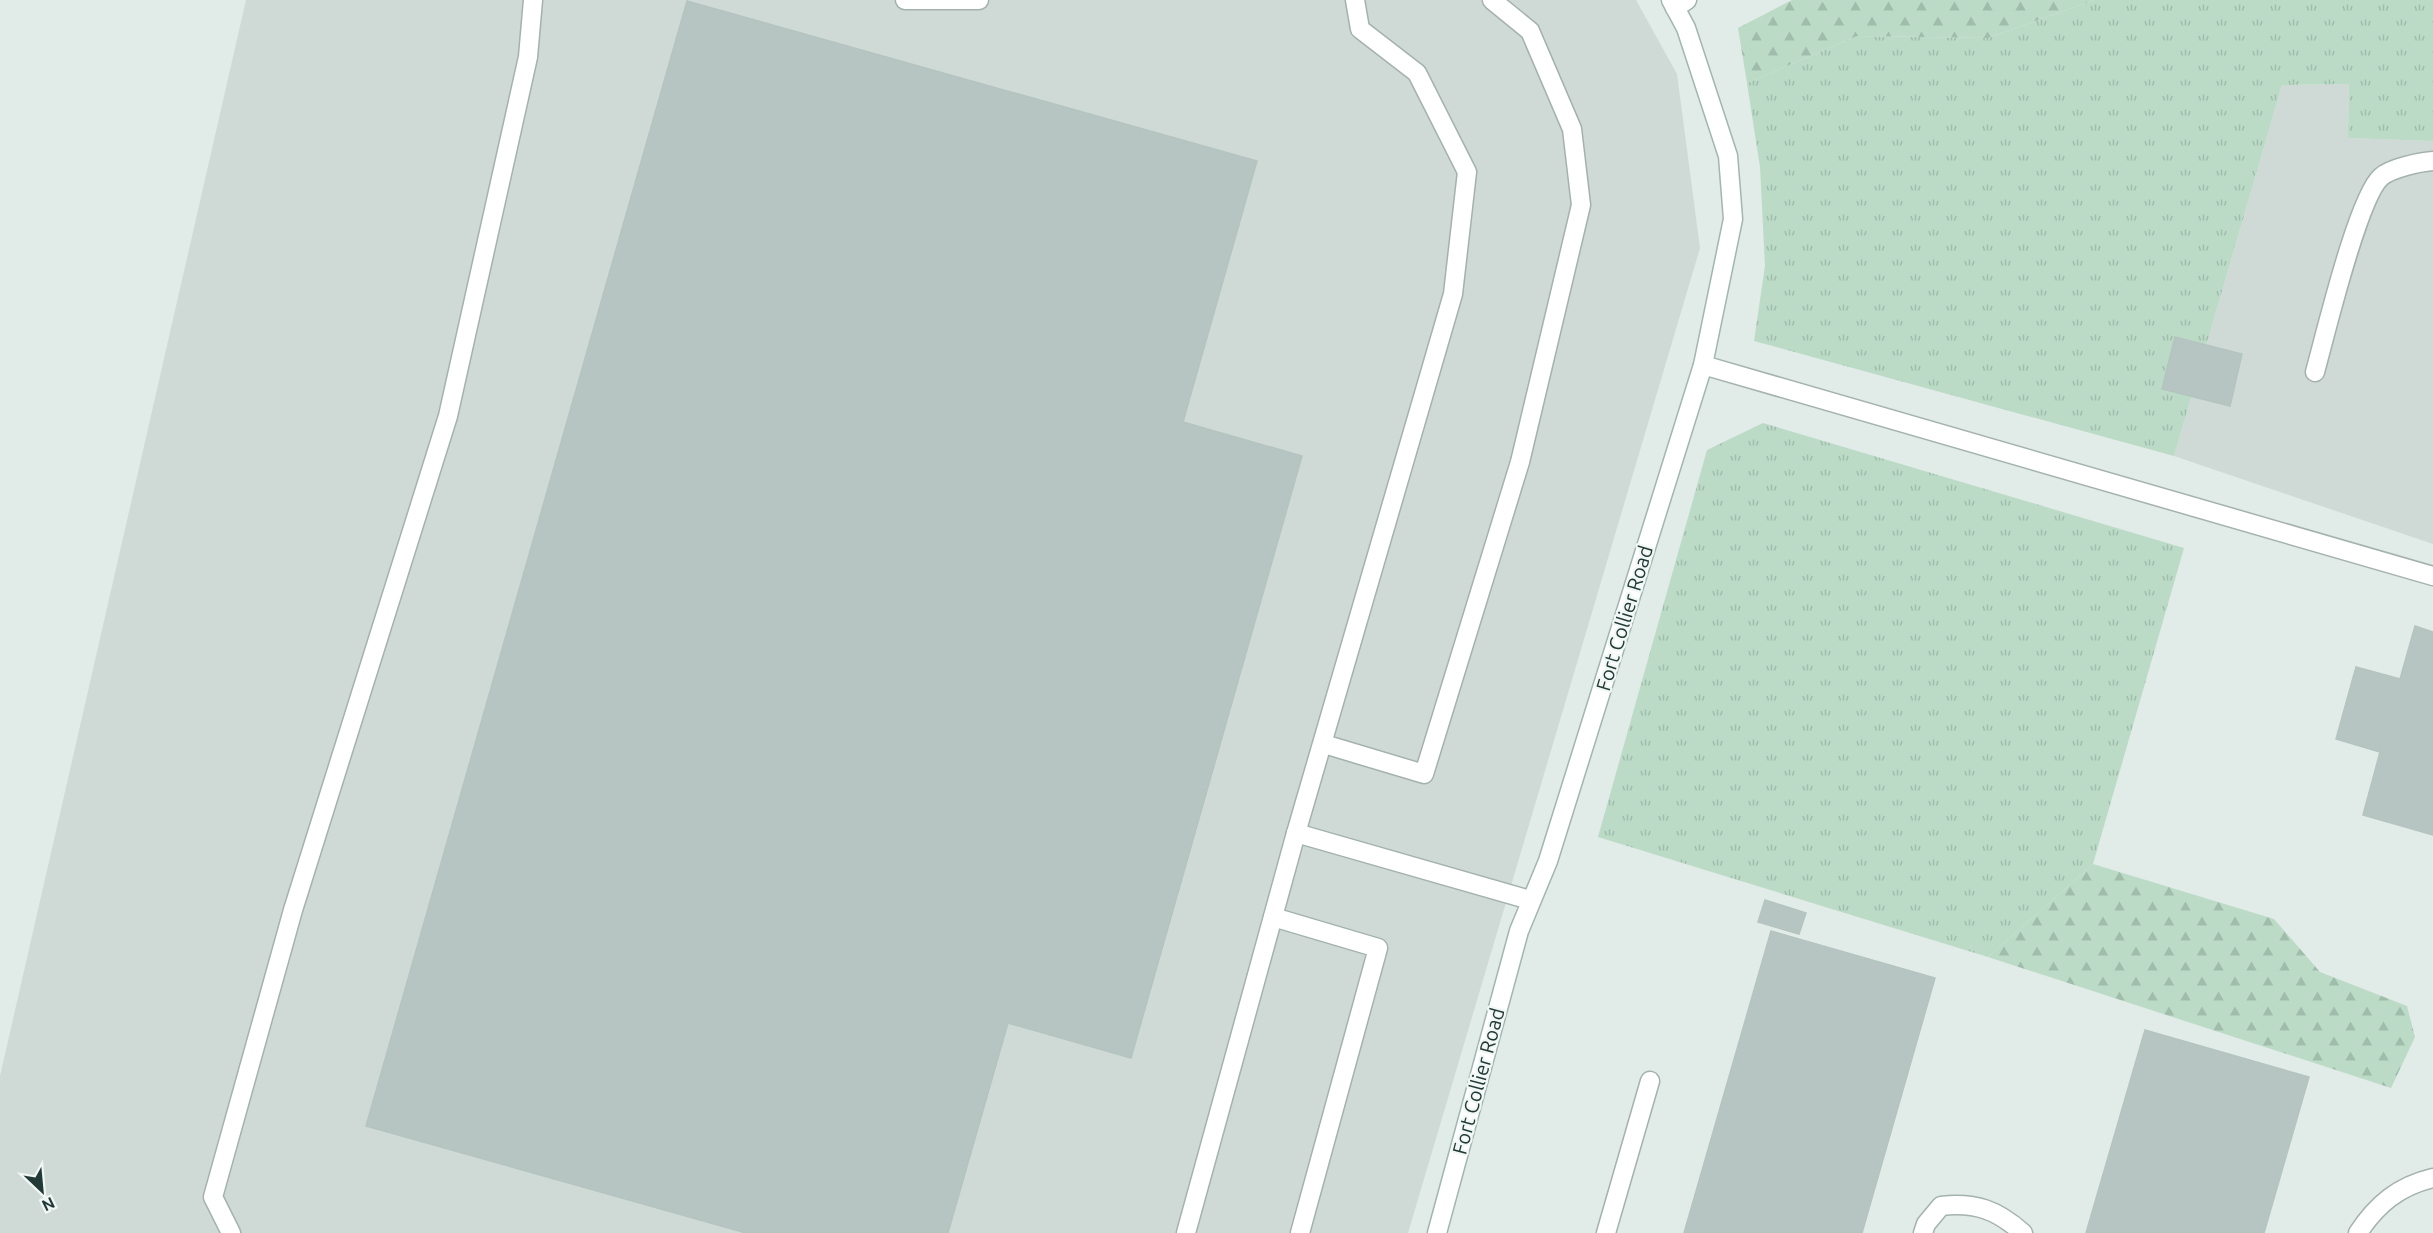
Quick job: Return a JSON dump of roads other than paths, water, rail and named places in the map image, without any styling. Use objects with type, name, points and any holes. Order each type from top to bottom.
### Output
[{"type":"street","points":[[231,1233],[213,1197],[293,910],[448,416],[528,57],[533,0]]},
{"type":"street","points":[[905,0],[979,0]]},
{"type":"street","points":[[1186,1233],[1296,833],[1324,744],[1453,294],[1467,172],[1417,73],[1360,29],[1356,0]]},
{"type":"street","points":[[1324,744],[1424,774],[1520,462],[1581,205],[1572,129],[1568,118],[1530,31],[1492,0]]},
{"type":"street","name":"Fort Collier Road","points":[[1437,1233],[1518,931],[1548,861],[1703,365],[1733,219],[1729,166],[1710,98],[1678,3]]},
{"type":"street","points":[[2315,372],[2362,209],[2381,177],[2415,163],[2433,160]]},
{"type":"street","points":[[1703,365],[2433,576]]},
{"type":"street","points":[[1296,833],[1530,900]]},
{"type":"street","points":[[1273,917],[1378,948],[1300,1233]]},
{"type":"street","points":[[1606,1233],[1650,1081]]},
{"type":"street","points":[[2358,1233],[2373,1210],[2397,1191],[2433,1178]]},
{"type":"street","points":[[1923,1233],[1926,1224],[1941,1206],[1966,1203],[2004,1216],[2023,1233]]}]
